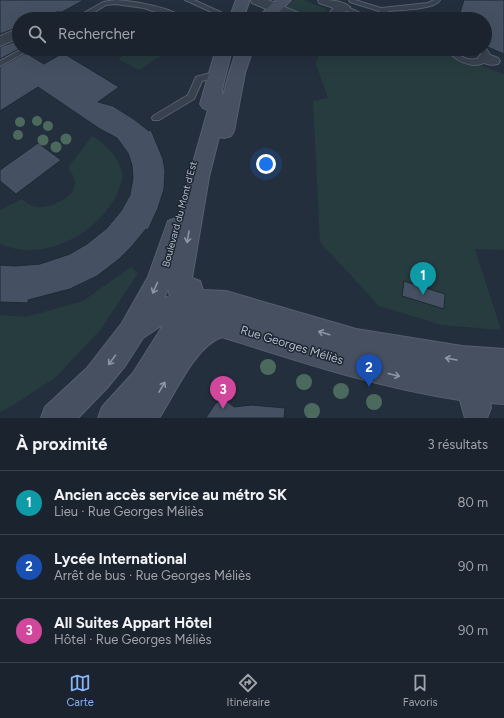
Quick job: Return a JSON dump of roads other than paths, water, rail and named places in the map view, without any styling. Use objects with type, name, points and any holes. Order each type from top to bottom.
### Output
[{"type":"main road","points":[[239,12],[243,0]]},
{"type":"main road","points":[[271,12],[280,4]]},
{"type":"main road","name":"Boulevard du Mont d'Est","points":[[113,418],[136,393],[160,357],[188,304],[195,275],[223,56]]},
{"type":"main road","points":[[224,314],[210,320],[198,313],[188,304],[181,294],[179,282],[199,177],[217,110],[220,87],[224,84],[230,56]]},
{"type":"main road","name":"Boulevard du Mont d'Est","points":[[56,418],[97,380],[135,329],[155,290],[168,258],[220,87],[237,74],[243,56]]},
{"type":"main road","points":[[195,275],[204,291],[224,314]]},
{"type":"main road","points":[[135,329],[159,313],[188,304]]},
{"type":"main road","points":[[141,418],[160,391],[181,355],[198,335],[224,314]]},
{"type":"main road","name":"Rue Georges Méliès","points":[[224,314],[356,342],[462,360],[504,363]]},
{"type":"main road","name":"Rue Georges Méliès","points":[[224,314],[370,368],[411,379],[475,405],[504,390]]},
{"type":"main road","points":[[475,405],[470,376],[504,363]]},
{"type":"street","points":[[257,0],[280,4],[292,12]]},
{"type":"street","points":[[324,0],[349,3]]},
{"type":"street","points":[[338,12],[349,3]]},
{"type":"street","points":[[0,42],[12,36]]},
{"type":"lane","points":[[188,0],[216,12]]},
{"type":"lane","points":[[377,10],[429,5],[437,0]]},
{"type":"lane","points":[[66,10],[90,12],[104,4],[111,2],[146,3],[166,12]]},
{"type":"lane","points":[[349,3],[382,12]]},
{"type":"lane","points":[[349,3],[360,12]]},
{"type":"lane","points":[[0,64],[14,56]]},
{"type":"lane","points":[[455,56],[466,61],[478,62],[487,56]]},
{"type":"lane","points":[[156,118],[191,97],[199,79],[220,87]]},
{"type":"place","name":"Ancien accès service au métro SK","points":[[423,295]]},
{"type":"place","name":"Lycée International","points":[[369,387]]},
{"type":"place","name":"All Suites Appart Hôtel","points":[[223,409]]}]
